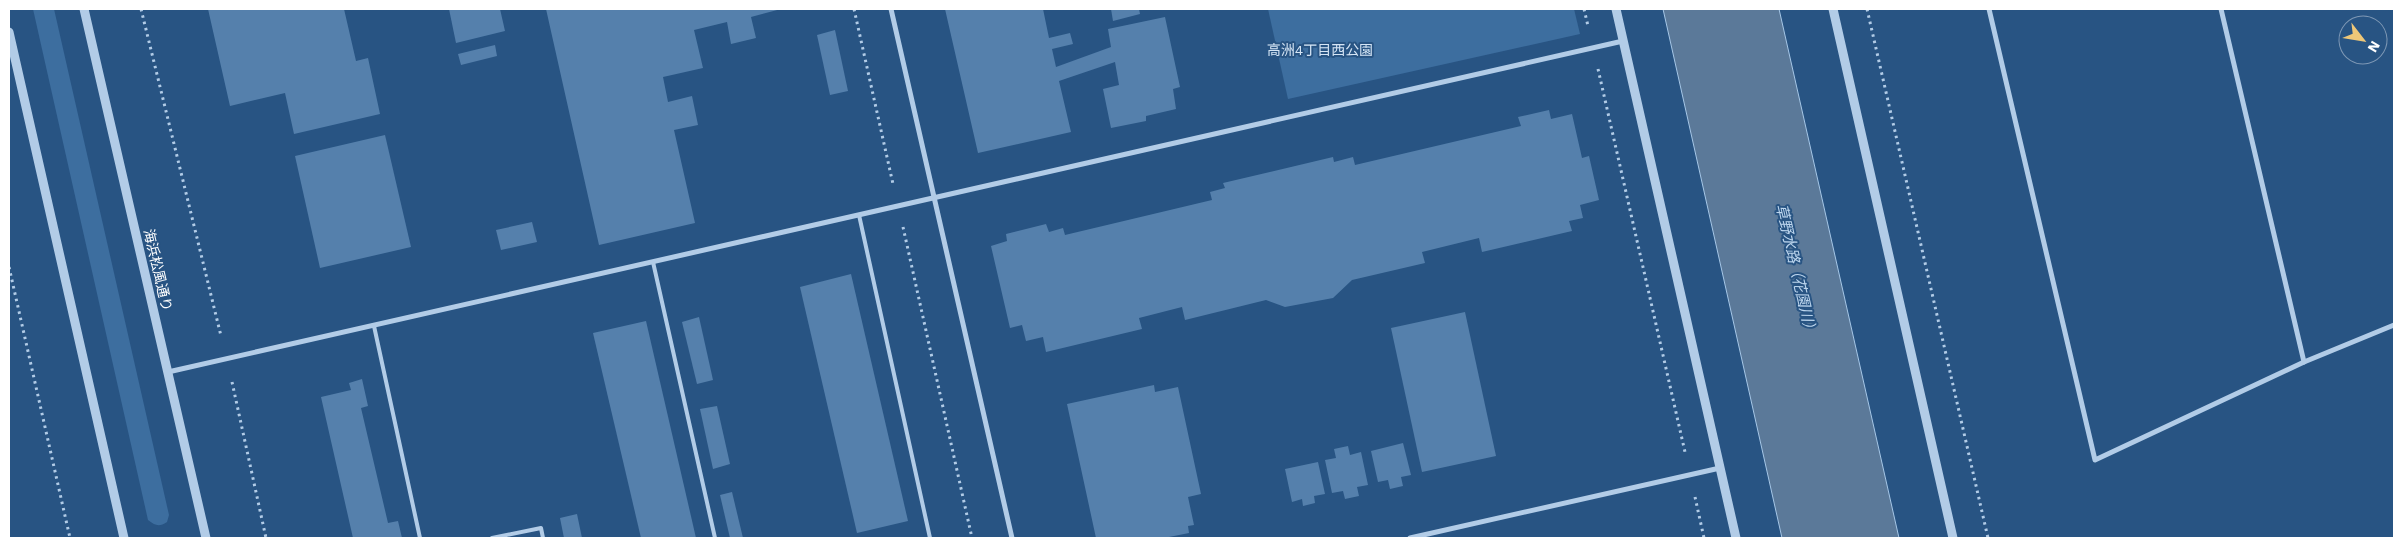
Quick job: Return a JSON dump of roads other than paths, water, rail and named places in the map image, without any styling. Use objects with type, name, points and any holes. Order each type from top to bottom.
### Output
[{"type":"street","name":"海浜松風通り","points":[[84,9],[206,538]]},
{"type":"street","points":[[891,9],[1012,538]]},
{"type":"street","points":[[1616,9],[1736,538]]},
{"type":"street","points":[[1833,9],[1953,538]]},
{"type":"street","points":[[1989,9],[2095,460],[2304,362],[2394,325]]},
{"type":"street","points":[[2222,9],[2304,362]]},
{"type":"street","points":[[9,32],[124,538]]},
{"type":"street","points":[[168,372],[1623,41]]},
{"type":"street","points":[[1410,538],[1720,468]]},
{"type":"lane","points":[[858,215],[930,538]]},
{"type":"lane","points":[[653,262],[715,538]]},
{"type":"lane","points":[[374,326],[420,538]]},
{"type":"lane","points":[[492,538],[541,528],[543,538]]},
{"type":"water","name":"草野水路（花園川）","points":[[1663,9],[1779,9],[1899,538],[1782,538]]},
{"type":"park label","name":"高洲4丁目西公園","points":[[1320,50]]}]
